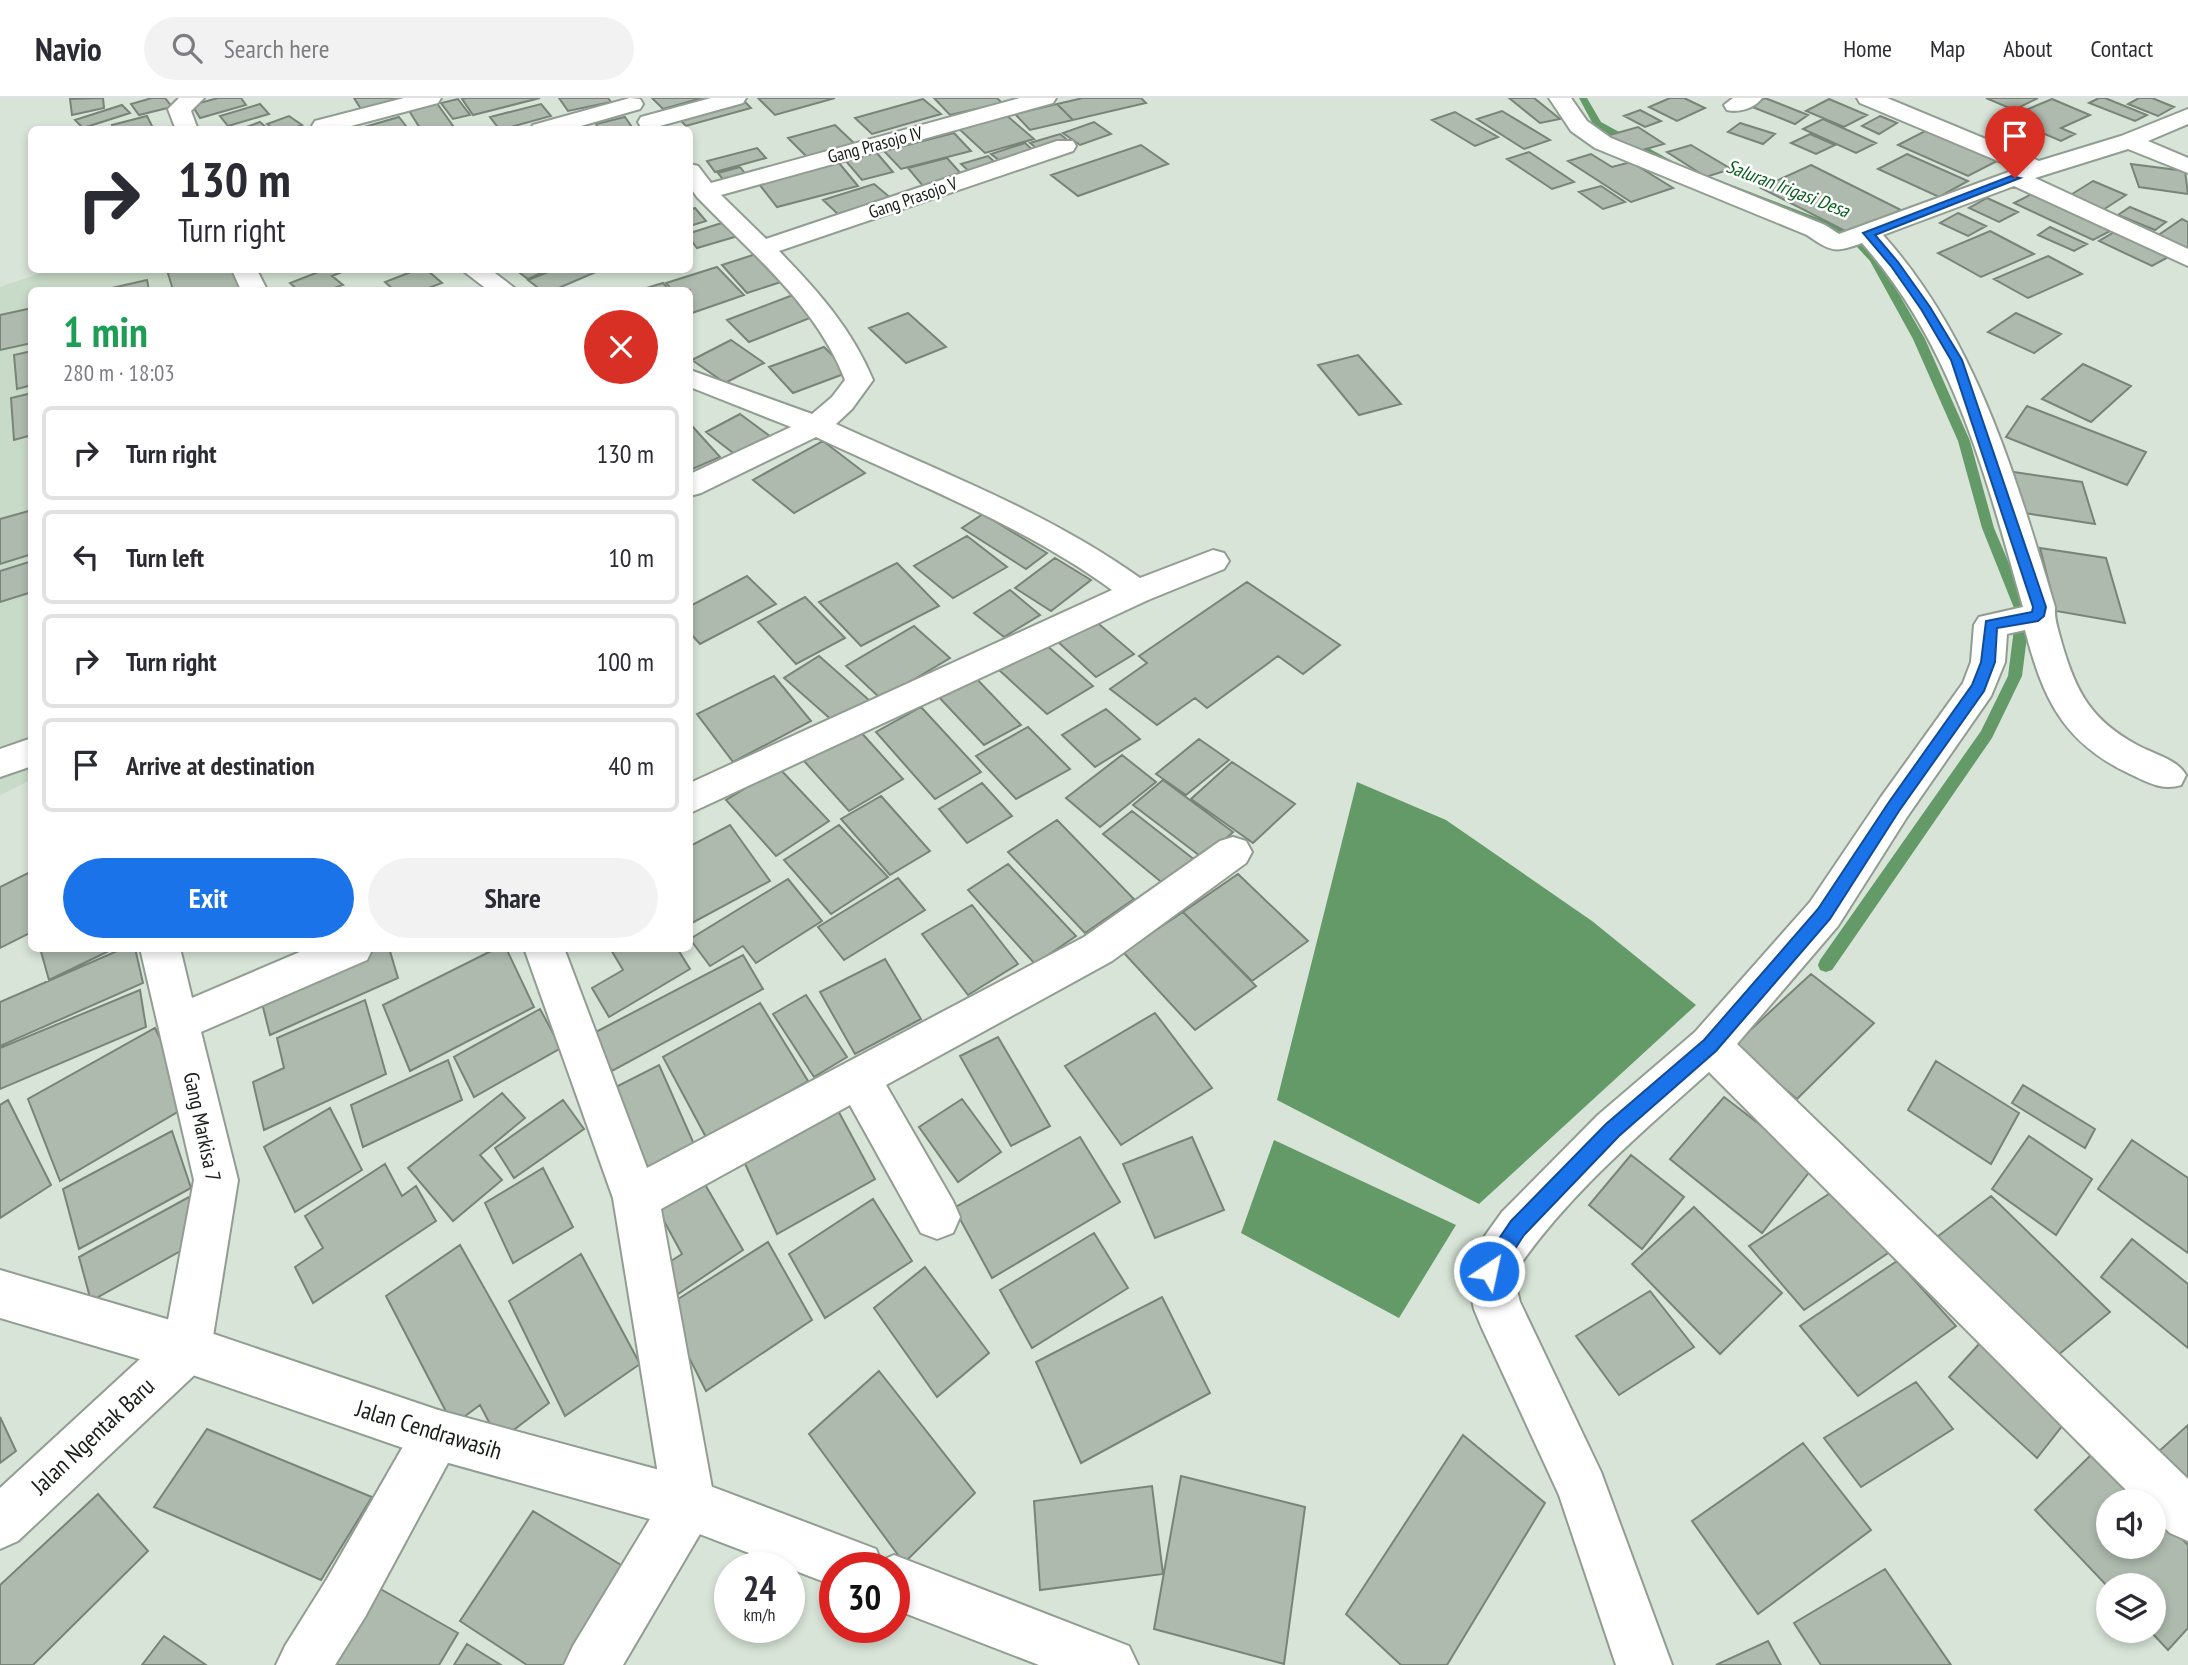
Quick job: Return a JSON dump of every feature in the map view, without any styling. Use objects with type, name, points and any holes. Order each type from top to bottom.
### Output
[{"type":"street","points":[[185,126],[178,109],[194,98]]},
{"type":"street","points":[[320,121],[430,98]]},
{"type":"street","points":[[553,126],[630,101],[652,126],[735,98]]},
{"type":"street","name":"Gang Prasojo IV","points":[[705,192],[1045,98]]},
{"type":"street","points":[[1560,98],[1579,126],[1603,143],[1816,230],[1836,244],[2038,169],[2129,141],[2188,116]]},
{"type":"street","points":[[1868,98],[2038,169]]},
{"type":"street","points":[[2129,141],[2188,166]]},
{"type":"street","name":"Gang Prasojo V","points":[[761,249],[1065,146]]},
{"type":"street","points":[[693,175],[705,192],[823,315],[854,361],[859,380],[842,403],[816,426],[693,485]]},
{"type":"street","points":[[2015,178],[2188,258]]},
{"type":"street","points":[[1644,1665],[1583,1490],[1514,1339],[1497,1310],[1489,1271],[1518,1228],[1613,1130],[1710,1045],[1824,914],[1894,807],[1979,687],[1988,662],[1991,625],[2027,617],[2039,607],[2020,543],[1957,360],[1895,264],[1859,237]]},
{"type":"street","points":[[480,273],[500,287]]},
{"type":"street","points":[[693,379],[816,426],[1009,516],[1100,565],[1137,592]]},
{"type":"street","points":[[693,798],[1137,592],[1213,561]]},
{"type":"street","points":[[2027,617],[2061,691],[2085,726],[2139,764],[2168,775]]},
{"type":"street","points":[[0,763],[28,753]]},
{"type":"street","points":[[636,1198],[1098,949],[1233,852]]},
{"type":"street","name":"Gang Markisa 7","points":[[161,952],[216,1180],[187,1349]]},
{"type":"street","points":[[178,1023],[344,952]]},
{"type":"street","points":[[545,952],[636,1198],[689,1504],[592,1665]]},
{"type":"street","points":[[1710,1045],[2188,1516]]},
{"type":"street","points":[[858,1078],[937,1217]]},
{"type":"street","name":"Jalan Cendrawasih","points":[[0,1294],[187,1349],[438,1436],[689,1504],[819,1554]]},
{"type":"street","name":"Jalan Ngentak Baru","points":[[0,1523],[187,1349]]},
{"type":"street","points":[[304,1665],[346,1598],[438,1436]]},
{"type":"street","points":[[910,1588],[1110,1665]]},
{"type":"shaded area","points":[[41,273],[251,273],[257,287],[28,287],[28,781],[0,795],[0,287]]},
{"type":"shaded area","points":[[1357,782],[1446,820],[1592,921],[1696,1005],[1479,1204],[1277,1100]]},
{"type":"shaded area","points":[[1274,1140],[1456,1225],[1399,1318],[1241,1233]]},
{"type":"building","points":[[103,98],[104,108],[72,115],[70,99]]},
{"type":"building","points":[[152,98],[165,98],[172,107],[139,115],[131,104]]},
{"type":"building","points":[[218,98],[241,98],[246,105],[200,118],[192,105]]},
{"type":"building","points":[[354,98],[406,98],[361,109]]},
{"type":"building","points":[[540,98],[473,115],[462,99]]},
{"type":"building","points":[[559,98],[608,98],[611,102],[568,111]]},
{"type":"building","points":[[652,98],[702,98],[663,109]]},
{"type":"building","points":[[758,98],[835,98],[775,115]]},
{"type":"building","points":[[934,98],[997,98],[1002,103],[950,115]]},
{"type":"building","points":[[1083,98],[1141,98],[1146,103],[1073,120],[1057,104]]},
{"type":"building","points":[[1509,98],[1534,98],[1560,119],[1540,123]]},
{"type":"building","points":[[1670,98],[1684,98],[1705,108],[1677,121],[1649,107]]},
{"type":"building","points":[[1765,98],[1808,115],[1795,124],[1750,106]]},
{"type":"building","points":[[1986,98],[2038,98],[2014,110]]},
{"type":"building","points":[[2099,98],[2147,115],[2135,121],[2089,103]]},
{"type":"building","points":[[2139,98],[2152,98],[2174,107],[2158,116],[2128,104]]},
{"type":"building","points":[[458,99],[470,115],[453,119],[441,103]]},
{"type":"building","points":[[923,99],[941,114],[872,134],[855,118]]},
{"type":"building","points":[[1829,99],[1867,115],[1844,127],[1806,111]]},
{"type":"building","points":[[2052,99],[2090,115],[2061,128],[2075,134],[2061,141],[2007,118]]},
{"type":"building","points":[[744,101],[751,108],[686,126],[679,119]]},
{"type":"building","points":[[436,102],[453,126],[419,126],[408,109]]},
{"type":"building","points":[[260,104],[269,114],[228,126],[220,116]]},
{"type":"building","points":[[541,104],[551,116],[515,126],[497,126],[490,117]]},
{"type":"building","points":[[1057,104],[1073,120],[1030,130],[1015,114]]},
{"type":"building","points":[[122,105],[130,113],[89,126],[81,126],[75,120]]},
{"type":"building","points":[[1640,110],[1661,121],[1645,127],[1624,116]]},
{"type":"building","points":[[1502,111],[1550,140],[1524,149],[1477,119]]},
{"type":"building","points":[[1455,112],[1498,137],[1475,146],[1432,120]]},
{"type":"building","points":[[1005,114],[1034,139],[985,153],[957,127]]},
{"type":"building","points":[[147,116],[152,126],[112,126]]},
{"type":"building","points":[[289,116],[302,125],[270,126],[267,124]]},
{"type":"building","points":[[1880,116],[1897,123],[1879,134],[1862,126]]},
{"type":"building","points":[[399,117],[406,126],[368,126]]},
{"type":"building","points":[[625,117],[631,126],[597,126],[596,124]]},
{"type":"building","points":[[1823,119],[1876,143],[1856,153],[1803,129]]},
{"type":"building","points":[[260,122],[264,126],[249,126]]},
{"type":"building","points":[[1094,122],[1111,134],[1080,145],[1063,133]]},
{"type":"building","points":[[1740,123],[1775,134],[1763,144],[1728,132]]},
{"type":"building","points":[[835,125],[855,144],[808,158],[788,138]]},
{"type":"building","points":[[1638,127],[1664,144],[1632,153],[1606,136]]},
{"type":"building","points":[[1929,129],[1999,160],[1968,176],[1898,145]]},
{"type":"building","points":[[954,133],[971,151],[901,169],[884,151]]},
{"type":"building","points":[[1060,134],[1070,142],[1040,151],[1030,143]]},
{"type":"building","points":[[1810,134],[1835,145],[1816,154],[1791,143]]},
{"type":"building","points":[[1025,143],[1037,154],[1004,164],[991,154]]},
{"type":"building","points":[[1141,145],[1168,164],[1078,196],[1051,175]]},
{"type":"building","points":[[1691,145],[1731,169],[1706,177],[1667,152]]},
{"type":"building","points":[[757,148],[766,158],[715,172],[707,161]]},
{"type":"building","points":[[876,152],[893,172],[862,180],[845,160]]},
{"type":"building","points":[[1529,152],[1574,182],[1552,189],[1507,159]]},
{"type":"building","points":[[1591,154],[1612,167],[1631,162],[1673,188],[1631,202],[1568,161]]},
{"type":"building","points":[[1907,154],[1968,181],[1939,197],[1878,169]]},
{"type":"building","points":[[988,156],[999,166],[972,174],[961,164]]},
{"type":"building","points":[[947,158],[963,176],[923,186],[908,168]]},
{"type":"building","points":[[839,163],[858,186],[777,207],[759,184]]},
{"type":"building","points":[[2131,164],[2185,171],[2188,194],[2139,187]]},
{"type":"building","points":[[1811,165],[1901,210],[1851,234],[1761,188]]},
{"type":"building","points":[[740,167],[748,177],[726,183],[718,173]]},
{"type":"building","points":[[2093,181],[2126,195],[2103,210],[2069,196]]},
{"type":"building","points":[[874,184],[892,199],[840,216],[823,200]]},
{"type":"building","points":[[1601,186],[1625,202],[1603,209],[1579,192]]},
{"type":"building","points":[[2038,191],[2116,228],[2093,240],[2014,203]]},
{"type":"building","points":[[1987,198],[2018,212],[1999,222],[1969,208]]},
{"type":"building","points":[[2130,207],[2166,222],[2155,230],[2118,215]]},
{"type":"building","points":[[695,208],[706,221],[693,225]]},
{"type":"building","points":[[1958,213],[1986,226],[1968,236],[1940,223]]},
{"type":"building","points":[[2182,219],[2188,222],[2188,246],[2185,248],[2157,236]]},
{"type":"building","points":[[725,222],[738,236],[697,248],[693,243],[693,232]]},
{"type":"building","points":[[2050,227],[2087,244],[2074,251],[2038,235]]},
{"type":"building","points":[[2118,230],[2172,255],[2152,266],[2099,241]]},
{"type":"building","points":[[1990,231],[2034,254],[1981,277],[1938,253]]},
{"type":"building","points":[[756,254],[781,282],[747,293],[722,265]]},
{"type":"building","points":[[2048,256],[2082,274],[2028,298],[1994,279]]},
{"type":"building","points":[[717,267],[744,295],[693,313],[693,287],[669,287],[666,283]]},
{"type":"building","points":[[168,273],[235,273],[239,287],[172,287]]},
{"type":"building","points":[[316,273],[340,273],[332,276],[343,285],[295,287],[290,283]]},
{"type":"building","points":[[408,273],[430,273],[442,283],[431,287],[391,287],[385,282]]},
{"type":"building","points":[[520,273],[541,273],[528,279]]},
{"type":"building","points":[[546,273],[594,273],[561,287],[537,287],[528,280]]},
{"type":"building","points":[[147,280],[148,287],[116,287]]},
{"type":"building","points":[[663,283],[666,287],[650,287]]},
{"type":"building","points":[[793,295],[815,316],[749,342],[727,320]]},
{"type":"building","points":[[28,309],[28,344],[0,350],[0,315]]},
{"type":"building","points":[[908,313],[946,347],[906,363],[869,328]]},
{"type":"building","points":[[2016,313],[2061,334],[2034,353],[1988,332]]},
{"type":"building","points":[[731,340],[764,363],[725,383],[693,359]]},
{"type":"building","points":[[824,347],[849,372],[793,393],[769,367]]},
{"type":"building","points":[[28,352],[28,386],[17,389],[14,355]]},
{"type":"building","points":[[1358,355],[1401,404],[1359,415],[1318,365]]},
{"type":"building","points":[[2083,364],[2131,386],[2091,422],[2042,399]]},
{"type":"building","points":[[28,394],[28,436],[14,440],[11,398]]},
{"type":"building","points":[[2027,406],[2146,452],[2127,485],[2006,437]]},
{"type":"building","points":[[740,414],[771,437],[737,456],[706,432]]},
{"type":"building","points":[[693,427],[720,457],[693,469]]},
{"type":"building","points":[[823,441],[865,473],[794,513],[753,480]]},
{"type":"building","points":[[2007,471],[2082,482],[2095,524],[2018,512]]},
{"type":"building","points":[[28,511],[28,555],[0,564],[0,519]]},
{"type":"building","points":[[983,514],[1047,553],[1026,569],[962,528]]},
{"type":"building","points":[[967,536],[1007,567],[953,598],[914,566]]},
{"type":"building","points":[[2040,548],[2106,558],[2125,623],[2056,611]]},
{"type":"building","points":[[1055,558],[1091,580],[1051,611],[1015,588]]},
{"type":"building","points":[[28,562],[28,593],[0,602],[0,571]]},
{"type":"building","points":[[897,563],[939,606],[861,646],[819,602]]},
{"type":"building","points":[[747,576],[776,604],[700,644],[693,636],[693,604]]},
{"type":"building","points":[[1247,582],[1340,645],[1303,674],[1278,656],[1207,708],[1195,698],[1157,725],[1110,689],[1147,663],[1139,656]]},
{"type":"building","points":[[1010,590],[1040,615],[1004,637],[974,613]]},
{"type":"building","points":[[805,597],[845,638],[796,664],[758,622]]},
{"type":"building","points":[[1093,619],[1134,654],[1096,677],[1056,640]]},
{"type":"building","points":[[914,626],[950,658],[881,699],[846,666]]},
{"type":"building","points":[[1045,644],[1093,686],[1047,714],[999,670]]},
{"type":"building","points":[[819,656],[869,700],[834,722],[784,678]]},
{"type":"building","points":[[971,673],[1021,725],[984,745],[934,692]]},
{"type":"building","points":[[774,676],[811,721],[733,762],[697,714]]},
{"type":"building","points":[[921,707],[981,772],[935,799],[876,732]]},
{"type":"building","points":[[1106,709],[1140,739],[1095,767],[1062,735]]},
{"type":"building","points":[[1028,727],[1070,769],[1016,799],[976,756]]},
{"type":"building","points":[[859,730],[903,779],[849,811],[804,761]]},
{"type":"building","points":[[1199,739],[1229,760],[1186,795],[1156,774]]},
{"type":"building","points":[[1122,755],[1156,782],[1100,827],[1066,798]]},
{"type":"building","points":[[1232,762],[1295,804],[1253,843],[1191,799]]},
{"type":"building","points":[[779,768],[829,821],[776,856],[726,800]]},
{"type":"building","points":[[1163,780],[1233,832],[1204,859],[1133,805]]},
{"type":"building","points":[[982,783],[1012,816],[967,843],[939,809]]},
{"type":"building","points":[[881,796],[930,851],[890,875],[841,819]]},
{"type":"building","points":[[1132,811],[1200,864],[1171,890],[1103,834]]},
{"type":"building","points":[[1057,820],[1134,899],[1085,933],[1008,852]]},
{"type":"building","points":[[730,825],[770,881],[693,922],[693,844]]},
{"type":"building","points":[[839,825],[888,877],[831,914],[784,860]]},
{"type":"building","points":[[1008,864],[1076,936],[1035,964],[968,890]]},
{"type":"building","points":[[28,873],[28,934],[0,948],[0,887]]},
{"type":"building","points":[[1238,874],[1308,941],[1252,981],[1183,912]]},
{"type":"building","points":[[898,878],[925,910],[844,960],[818,927]]},
{"type":"building","points":[[788,879],[822,921],[756,963],[743,946],[710,966],[693,943],[693,937]]},
{"type":"building","points":[[972,905],[1018,964],[968,995],[922,934]]},
{"type":"building","points":[[1183,912],[1256,986],[1195,1030],[1123,952]]},
{"type":"building","points":[[41,952],[107,952],[49,980]]},
{"type":"building","points":[[115,952],[136,952],[143,983],[0,1046],[0,1002]]},
{"type":"building","points":[[370,952],[390,952],[398,978],[270,1035],[261,999]]},
{"type":"building","points":[[489,952],[508,952],[534,1007],[410,1071],[383,1005]]},
{"type":"building","points":[[612,952],[679,952],[690,969],[609,1017],[592,988],[623,970]]},
{"type":"building","points":[[743,955],[763,989],[612,1071],[592,1034]]},
{"type":"building","points":[[885,959],[921,1019],[855,1054],[820,992]]},
{"type":"building","points":[[1811,974],[1874,1023],[1797,1099],[1733,1046]]},
{"type":"building","points":[[140,990],[146,1027],[0,1089],[0,1048]]},
{"type":"building","points":[[806,995],[847,1057],[814,1077],[773,1014]]},
{"type":"building","points":[[365,1000],[386,1074],[264,1130],[253,1082],[284,1068],[277,1038]]},
{"type":"building","points":[[760,1003],[808,1081],[707,1139],[663,1057]]},
{"type":"building","points":[[540,1009],[561,1048],[474,1097],[454,1057]]},
{"type":"building","points":[[1155,1013],[1212,1088],[1121,1145],[1065,1066]]},
{"type":"building","points":[[155,1028],[191,1104],[60,1181],[28,1099]]},
{"type":"building","points":[[998,1037],[1050,1126],[1011,1146],[960,1056]]},
{"type":"building","points":[[448,1060],[462,1100],[363,1147],[351,1105]]},
{"type":"building","points":[[1936,1061],[2019,1113],[1991,1164],[1908,1110]]},
{"type":"building","points":[[659,1065],[694,1144],[638,1173],[604,1093]]},
{"type":"building","points":[[2023,1085],[2095,1129],[2085,1148],[2012,1103]]},
{"type":"building","points":[[502,1093],[525,1118],[480,1155],[502,1180],[453,1221],[408,1168]]},
{"type":"building","points":[[1724,1097],[1814,1166],[1762,1233],[1670,1159]]},
{"type":"building","points":[[962,1099],[1001,1152],[958,1182],[919,1127]]},
{"type":"building","points":[[8,1100],[51,1185],[0,1218],[0,1105]]},
{"type":"building","points":[[563,1100],[584,1129],[514,1178],[495,1148]]},
{"type":"building","points":[[835,1105],[875,1179],[777,1234],[741,1155]]},
{"type":"building","points":[[330,1108],[362,1170],[295,1212],[264,1147]]},
{"type":"building","points":[[172,1131],[191,1188],[79,1249],[63,1189]]},
{"type":"building","points":[[2029,1136],[2092,1179],[2056,1235],[1992,1189]]},
{"type":"building","points":[[1080,1137],[1120,1202],[992,1278],[954,1208]]},
{"type":"building","points":[[1192,1137],[1224,1210],[1155,1238],[1123,1164]]},
{"type":"building","points":[[2132,1140],[2188,1178],[2188,1253],[2098,1189]]},
{"type":"building","points":[[1631,1155],[1684,1197],[1642,1249],[1589,1205]]},
{"type":"building","points":[[385,1164],[402,1196],[416,1186],[436,1221],[313,1303],[295,1267],[323,1248],[305,1216]]},
{"type":"building","points":[[543,1168],[573,1227],[513,1263],[485,1203]]},
{"type":"building","points":[[703,1181],[743,1250],[678,1294],[663,1266],[682,1254],[658,1210]]},
{"type":"building","points":[[1838,1188],[1894,1249],[1804,1310],[1749,1246]]},
{"type":"building","points":[[1991,1196],[2110,1312],[2051,1361],[1933,1240]]},
{"type":"building","points":[[189,1197],[202,1239],[91,1301],[79,1257]]},
{"type":"building","points":[[873,1199],[912,1261],[825,1318],[789,1254]]},
{"type":"building","points":[[1694,1207],[1782,1293],[1720,1354],[1632,1264]]},
{"type":"building","points":[[1094,1233],[1128,1288],[1032,1348],[1000,1290]]},
{"type":"building","points":[[2132,1239],[2188,1284],[2188,1348],[2101,1277]]},
{"type":"building","points":[[768,1242],[812,1320],[706,1391],[664,1308]]},
{"type":"building","points":[[460,1245],[549,1403],[499,1441],[480,1405],[453,1425],[386,1296]]},
{"type":"building","points":[[581,1254],[640,1364],[565,1416],[509,1301]]},
{"type":"building","points":[[1897,1261],[1956,1326],[1858,1396],[1800,1326]]},
{"type":"building","points":[[925,1267],[989,1353],[937,1397],[874,1308]]},
{"type":"building","points":[[1650,1291],[1694,1347],[1619,1395],[1576,1336]]},
{"type":"building","points":[[1162,1297],[1210,1393],[1081,1463],[1036,1362]]},
{"type":"building","points":[[1980,1343],[2066,1421],[2037,1458],[1949,1377]]},
{"type":"building","points":[[879,1371],[975,1493],[910,1557],[910,1552],[896,1552],[809,1434]]},
{"type":"building","points":[[1916,1382],[1953,1429],[1861,1487],[1824,1438]]},
{"type":"building","points":[[0,1417],[16,1451],[0,1463]]},
{"type":"building","points":[[2188,1425],[2188,1504],[2147,1462]]},
{"type":"building","points":[[207,1429],[372,1497],[321,1580],[154,1507]]},
{"type":"building","points":[[1463,1435],[1545,1503],[1447,1665],[1401,1665],[1346,1614]]},
{"type":"building","points":[[1803,1443],[1871,1530],[1758,1614],[1692,1521]]},
{"type":"building","points":[[2095,1451],[2132,1489],[2096,1489],[2096,1559],[2166,1559],[2166,1523],[2188,1545],[2188,1628],[2168,1650],[2161,1643],[2166,1643],[2166,1573],[2096,1574],[2035,1510]]},
{"type":"building","points":[[1181,1476],[1305,1507],[1284,1664],[1154,1629]]},
{"type":"building","points":[[1152,1486],[1163,1574],[1040,1590],[1034,1501]]},
{"type":"building","points":[[98,1494],[148,1551],[33,1665],[0,1665],[0,1585]]},
{"type":"building","points":[[533,1511],[639,1576],[585,1665],[527,1665],[460,1621]]},
{"type":"building","points":[[1885,1569],[1951,1665],[1821,1665],[1794,1623]]},
{"type":"building","points":[[377,1587],[458,1633],[439,1665],[325,1665]]},
{"type":"building","points":[[164,1636],[206,1665],[142,1665]]},
{"type":"building","points":[[1768,1641],[1781,1665],[1716,1665]]},
{"type":"building","points":[[467,1644],[501,1665],[454,1665]]},
{"type":"waterway","name":"Saluran Irigasi Desa","points":[[1583,98],[1597,124],[1669,163]]},
{"type":"waterway","name":"Saluran Irigasi Desa","points":[[1716,182],[1851,234],[1874,260],[1919,339],[1964,441],[1988,528],[2023,613],[2015,676],[1987,734],[1826,965]]},
{"type":"route","points":[[1489,1271],[1518,1228],[1613,1130],[1710,1045],[1824,914],[1894,807],[1979,687],[1988,662],[1991,625],[1997,621],[2038,616],[2039,607],[2020,543],[1957,360],[1895,264],[1868,233],[2015,178]]}]
